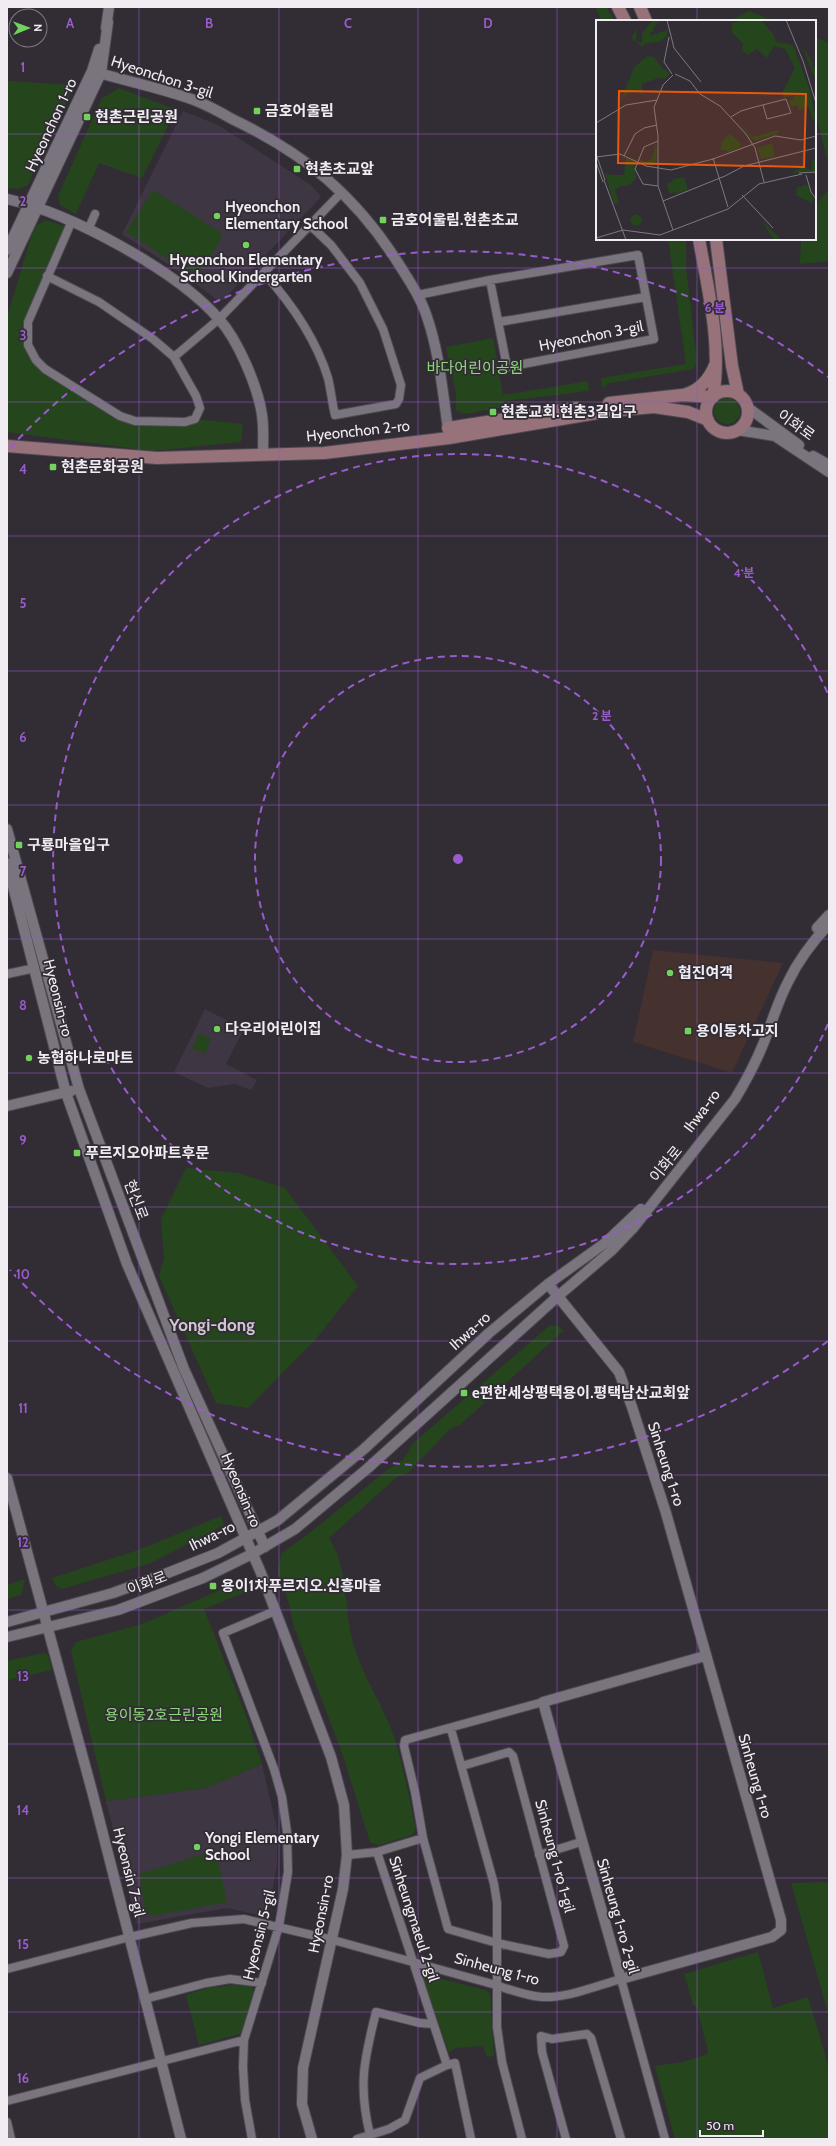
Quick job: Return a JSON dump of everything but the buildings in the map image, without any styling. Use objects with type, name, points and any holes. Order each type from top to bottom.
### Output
[{"type":"main road","points":[[618,7],[624,20]]},
{"type":"main road","points":[[640,7],[646,20]]},
{"type":"main road","points":[[699,240],[707,279],[717,373],[713,397],[707,407],[708,420],[712,426],[724,432],[737,430],[746,420],[747,407],[738,394],[732,366],[716,240]]},
{"type":"main road","points":[[682,395],[694,392],[699,388],[712,372],[716,360]]},
{"type":"main road","points":[[713,397],[727,391],[738,394]]},
{"type":"main road","name":"Hyeonchon 2-ro","points":[[7,446],[157,458],[324,453],[449,433],[614,403],[682,395],[713,397]]},
{"type":"main road","name":"Hyeonchon 2-ro","points":[[449,433],[609,411],[654,407],[688,412],[708,420]]},
{"type":"street","points":[[7,273],[34,206],[96,72],[108,22],[109,7]]},
{"type":"street","name":"Hyeonchon 3-gil","points":[[96,72],[195,100],[262,133],[312,166],[342,192],[370,223],[389,248],[418,295],[427,316],[436,352],[449,433]]},
{"type":"street","points":[[174,356],[219,319],[311,226],[342,192]]},
{"type":"street","points":[[7,199],[34,206],[88,230],[147,262],[190,292],[219,319],[253,378],[262,415],[263,454]]},
{"type":"street","points":[[7,250],[34,206]]},
{"type":"street","points":[[88,230],[95,214]]},
{"type":"street","points":[[47,276],[99,302],[153,339],[174,356],[196,396],[200,408],[195,419],[184,422],[136,421],[120,416],[51,373],[36,360],[28,345],[28,322],[47,276],[71,223]]},
{"type":"street","points":[[264,273],[286,297],[310,337],[328,378],[335,415],[396,404],[399,399],[401,385],[383,329],[360,283],[331,245],[311,226]]},
{"type":"street","name":"Hyeonchon 3-gil","points":[[418,295],[490,280],[638,255],[654,339],[507,367],[490,280]]},
{"type":"street","points":[[499,322],[646,297]]},
{"type":"street","name":"이화로","points":[[747,407],[817,458],[829,465]]},
{"type":"street","name":"이화로","points":[[737,430],[775,436],[829,472]]},
{"type":"street","name":"현신로","points":[[7,829],[79,1089],[184,1370],[265,1547]]},
{"type":"street","name":"Hyeonsin-ro","points":[[7,863],[66,1092],[127,1264],[245,1537],[275,1611],[331,1757],[344,1805],[347,1855],[343,1889],[333,1940],[303,2068],[302,2104],[312,2139]]},
{"type":"street","name":"Ihwa-ro","points":[[7,1622],[113,1593],[165,1574],[218,1553],[278,1520],[364,1449],[489,1333],[548,1284],[605,1243],[632,1219],[682,1162],[724,1107],[746,1071],[789,967],[815,930],[829,915]]},
{"type":"street","name":"이화로","points":[[7,1637],[118,1610],[204,1578],[265,1547],[295,1529],[368,1468],[611,1250],[634,1227],[735,1099],[747,1080],[765,1040],[776,1007],[787,983],[799,963],[829,924]]},
{"type":"street","points":[[7,974],[35,968]]},
{"type":"street","points":[[7,1106],[79,1089]]},
{"type":"street","name":"Sinheung 1-ro","points":[[7,1969],[130,1936],[214,1920],[244,1919],[279,1926],[333,1940],[520,1993],[542,1997],[563,1995],[772,1937],[781,1930],[781,1920],[705,1656],[666,1513],[632,1407],[619,1372],[548,1284]]},
{"type":"street","name":"Hyeonsin 7-gil","points":[[7,1478],[130,1936],[182,2139]]},
{"type":"street","name":"Hyeonsin 5-gil","points":[[252,2139],[245,2100],[243,2067],[244,2040],[279,1926],[288,1872],[287,1832],[282,1797],[274,1769],[223,1633],[275,1611]]},
{"type":"street","name":"Sinheung 1-ro 1-gil","points":[[462,1766],[509,1752],[513,1756],[564,1946],[561,1952],[549,1954],[497,1943],[448,1929],[422,1838],[415,1792],[404,1746],[406,1740],[705,1656]]},
{"type":"street","name":"Sinheung 1-ro 2-gil","points":[[543,1702],[665,2139]]},
{"type":"street","points":[[451,1728],[494,1884],[497,1903],[497,2027],[502,2062],[522,2139]]},
{"type":"street","points":[[377,1852],[422,1838]]},
{"type":"street","points":[[540,1855],[581,1842]]},
{"type":"street","name":"Sinheungmaeul 2-gil","points":[[347,1855],[377,1852],[447,2065],[455,2063],[471,2139]]},
{"type":"street","points":[[145,1999],[206,1983],[230,1979],[262,1983]]},
{"type":"street","points":[[370,2135],[363,2097],[363,2070],[376,2012],[433,2024]]},
{"type":"street","points":[[566,2139],[542,2052],[541,2036],[552,2039],[587,2034],[591,2038],[621,2139]]},
{"type":"street","points":[[7,2101],[161,2060],[244,2040]]},
{"type":"street","points":[[357,2139],[389,2129],[405,2120],[420,2078],[447,2065]]},
{"type":"street","points":[[7,2122],[11,2139]]},
{"type":"shaded area","name":"Hyeonchon Elementary School","points":[[183,111],[218,125],[311,185],[321,197],[223,300],[217,300],[190,279],[122,234]]},
{"type":"shaded area","points":[[653,950],[783,963],[732,1073],[633,1042]]},
{"type":"shaded area","points":[[205,1009],[244,1029],[226,1064],[257,1080],[251,1090],[235,1084],[208,1088],[174,1072]]},
{"type":"shaded area","name":"Yongi Elementary School","points":[[262,1764],[277,1829],[277,1865],[267,1917],[227,1908],[137,1924],[106,1801],[206,1788]]},
{"type":"green space","points":[[595,7],[606,7],[614,20],[602,20]]},
{"type":"green space","points":[[749,11],[772,20],[734,20]]},
{"type":"green space","points":[[816,37],[829,43],[829,167],[816,115]]},
{"type":"green space","points":[[7,81],[75,85],[51,132],[28,185],[18,189],[7,188]]},
{"type":"green space","points":[[119,88],[176,110],[142,178],[99,163],[76,214],[60,205],[58,196],[102,98]]},
{"type":"green space","points":[[829,189],[829,261],[800,264],[801,240],[816,240],[816,204]]},
{"type":"green space","points":[[153,190],[222,233],[220,241],[197,278],[126,232]]},
{"type":"green space","points":[[46,220],[69,228],[28,322],[28,345],[45,369],[135,421],[195,419],[243,424],[241,442],[152,451],[7,432],[7,317],[34,227]]},
{"type":"green space","points":[[668,240],[686,240],[686,268],[697,362],[693,369],[610,383],[602,388],[601,378],[686,364]]},
{"type":"green space","name":"바다어린이공원","points":[[493,338],[503,395],[588,381],[589,390],[504,401],[505,407],[465,414],[456,410],[456,393],[446,347]]},
{"type":"green space","points":[[727,398],[736,402],[740,411],[736,420],[727,424],[718,420],[714,411],[718,402]]},
{"type":"green space","points":[[199,1033],[211,1039],[205,1054],[192,1048]]},
{"type":"green space","points":[[186,1168],[238,1173],[285,1188],[358,1286],[315,1340],[248,1408],[216,1403],[159,1276],[164,1259],[161,1219]]},
{"type":"green space","points":[[550,1325],[559,1326],[563,1331],[460,1425],[450,1429],[407,1474],[397,1477],[329,1538],[341,1565],[349,1623],[354,1646],[361,1667],[386,1716],[395,1739],[416,1829],[412,1835],[379,1845],[370,1842],[341,1750],[294,1627],[290,1607],[278,1572],[281,1554],[316,1528],[388,1469],[400,1462],[406,1456],[412,1444]]},
{"type":"green space","points":[[221,1516],[224,1525],[151,1563],[62,1589],[55,1585],[52,1578],[138,1550]]},
{"type":"green space","points":[[25,1579],[21,1595],[7,1599],[7,1585]]},
{"type":"green space","name":"용이동2호근린공원","points":[[243,1580],[250,1582],[253,1589],[204,1609],[245,1713],[262,1764],[206,1788],[106,1801],[71,1651],[76,1642],[142,1624]]},
{"type":"green space","points":[[43,1653],[48,1655],[52,1670],[7,1680],[7,1661]]},
{"type":"green space","points":[[207,1853],[217,1855],[227,1902],[153,1916],[146,1914],[139,1874]]},
{"type":"green space","points":[[829,1882],[829,2017],[791,1883]]},
{"type":"green space","points":[[758,1952],[773,2008],[808,1997],[829,2068],[829,2139],[675,2139],[655,2066],[683,2062],[706,2055],[708,2051],[697,2008],[693,2005],[684,1974]]},
{"type":"green space","points":[[425,1975],[486,1990],[490,1994],[494,2056],[487,2057],[483,2046],[455,2048],[449,2053],[423,1978]]},
{"type":"green space","points":[[233,1985],[251,1986],[254,1991],[243,2033],[199,2045],[186,1995],[208,1988]]},
{"type":"place","name":"금호어울림","points":[[257,111]]},
{"type":"place","name":"현촌근린공원","points":[[87,117]]},
{"type":"place","name":"현촌초교앞","points":[[297,169]]},
{"type":"place","name":"Hyeonchon Elementary School","points":[[217,216]]},
{"type":"place","name":"금호어울림.현촌초교","points":[[383,220]]},
{"type":"place","name":"Hyeonchon Elementary School Kindergarten","points":[[246,245]]},
{"type":"place","name":"현촌교회.현촌3길입구","points":[[493,412]]},
{"type":"place","name":"현촌문화공원","points":[[53,467]]},
{"type":"place","name":"구룡마을입구","points":[[19,845]]},
{"type":"place","name":"협진여객","points":[[670,973]]},
{"type":"place","name":"다우리어린이집","points":[[217,1029]]},
{"type":"place","name":"용이동차고지","points":[[688,1031]]},
{"type":"place","name":"농협하나로마트","points":[[29,1058]]},
{"type":"place","name":"푸르지오아파트후문","points":[[77,1153]]},
{"type":"place","name":"e편한세상평택용이.평택남산교회앞","points":[[464,1393]]},
{"type":"place","name":"용이1차푸르지오.신흥마을","points":[[213,1586]]},
{"type":"place","name":"Yongi Elementary School","points":[[197,1847]]},
{"type":"district","name":"Yongi-dong","points":[[212,1325]]}]
